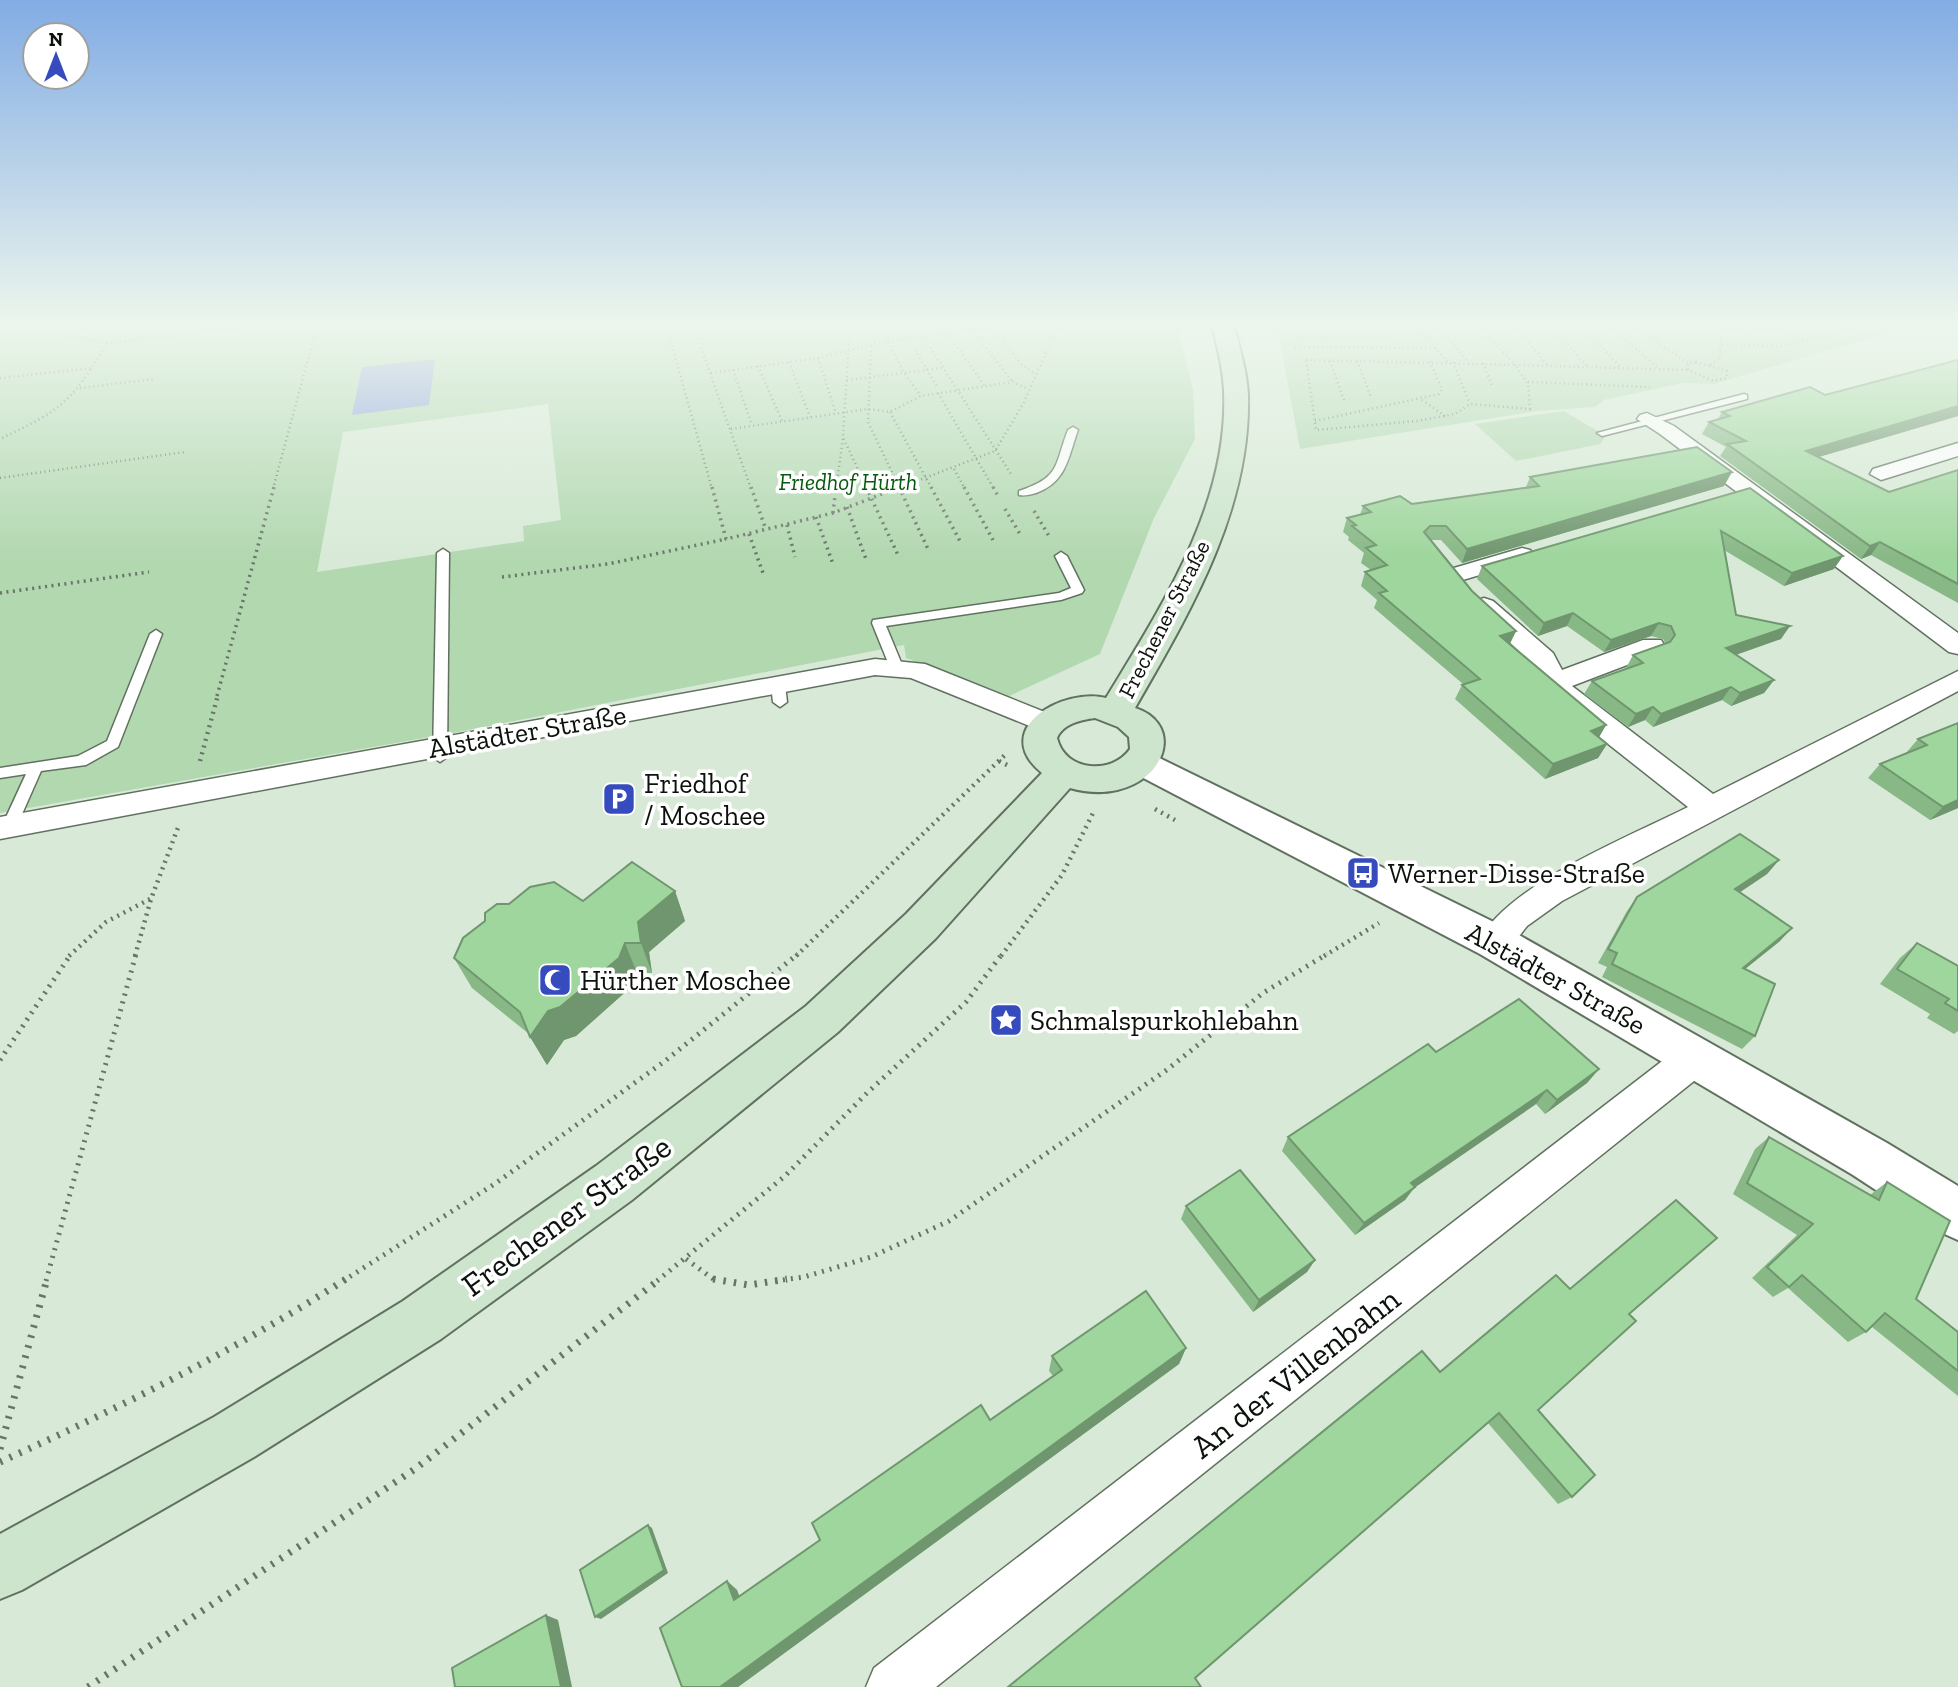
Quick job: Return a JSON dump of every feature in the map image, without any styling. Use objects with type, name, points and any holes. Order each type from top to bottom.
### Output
[{"type":"main road","name":"Frechener Straße","points":[[1116,711],[1179,600],[1218,512],[1233,440],[1236,401]]},
{"type":"main road","points":[[1097,707],[1116,711],[1142,727],[1148,739],[1148,751],[1143,762],[1132,771],[1108,778],[1080,777],[1081,786],[1045,754],[1041,744],[1047,724],[1059,714],[1077,708],[1097,707]]},
{"type":"main road","name":"Frechener Straße","points":[[0,1568],[234,1437],[422,1320],[614,1183],[822,1019],[921,926],[1081,786]]},
{"type":"street","points":[[1647,419],[1668,430],[1958,646]]},
{"type":"street","points":[[1881,474],[1958,449]]},
{"type":"street","points":[[1719,497],[1746,489]]},
{"type":"street","points":[[1548,548],[1449,566],[1477,599],[1544,659],[1554,682],[1565,696],[1711,808]]},
{"type":"street","points":[[1554,682],[1652,646]]},
{"type":"street","name":"Alstädter Straße","points":[[5,827],[192,790],[440,752],[779,694],[875,667],[915,670],[1047,724]]},
{"type":"street","points":[[1495,942],[1515,917],[1550,892],[1958,680]]},
{"type":"street","name":"Alstädter Straße","points":[[1143,762],[1495,942],[1870,1159],[1958,1215]]},
{"type":"street","name":"An der Villenbahn","points":[[894,1687],[1696,1057]]},
{"type":"lane","points":[[1602,433],[1647,419],[1728,401]]},
{"type":"lane","points":[[1023,493],[1052,483],[1061,472],[1064,451],[1073,430]]},
{"type":"lane","points":[[440,752],[443,553]]},
{"type":"lane","points":[[897,667],[878,623],[1061,596],[1077,590],[1061,556]]},
{"type":"lane","points":[[0,773],[81,761],[99,754],[113,744],[156,634]]},
{"type":"lane","points":[[5,827],[36,767]]},
{"type":"path","points":[[0,439],[48,416],[65,401]]},
{"type":"path","points":[[0,1449],[151,899],[192,790],[297,401]]},
{"type":"path","points":[[687,401],[726,539]]},
{"type":"path","points":[[721,401],[766,530]]},
{"type":"path","points":[[743,401],[752,426]]},
{"type":"path","points":[[773,401],[782,421]]},
{"type":"path","points":[[804,401],[810,417]]},
{"type":"path","points":[[832,401],[836,414]]},
{"type":"path","points":[[832,513],[846,401]]},
{"type":"path","points":[[868,401],[868,422],[928,549]]},
{"type":"path","points":[[731,429],[846,412],[890,412],[912,401]]},
{"type":"path","points":[[943,401],[1020,534]]},
{"type":"path","points":[[964,401],[1061,556]]},
{"type":"path","points":[[502,577],[608,564],[750,534],[832,513],[954,469],[995,451],[1024,401]]},
{"type":"path","points":[[1311,401],[1316,430],[1365,428],[1446,416],[1455,414],[1470,404],[1530,409],[1529,401]]},
{"type":"path","points":[[1314,421],[1413,401]]},
{"type":"path","points":[[1424,401],[1446,416]]},
{"type":"path","points":[[890,412],[961,543]]},
{"type":"path","points":[[843,438],[898,555]]},
{"type":"path","points":[[0,478],[186,452]]},
{"type":"path","points":[[954,469],[993,540]]},
{"type":"path","points":[[847,507],[867,562]]},
{"type":"path","points":[[816,517],[833,564]]},
{"type":"path","points":[[787,525],[795,556]]},
{"type":"path","points":[[750,534],[763,573]]},
{"type":"path","points":[[0,593],[149,572]]},
{"type":"path","points":[[0,1462],[117,1409],[306,1305],[496,1183],[665,1061],[780,971],[999,761]]},
{"type":"path","points":[[88,1687],[415,1469],[686,1259],[785,1176],[867,1093],[966,1002],[1062,875],[1083,838],[1081,786]]},
{"type":"path","points":[[0,1060],[65,960],[106,922],[151,899]]},
{"type":"path","points":[[686,1259],[715,1280],[749,1285],[804,1277],[871,1257],[949,1221],[1168,1069],[1264,993],[1380,923]]},
{"type":"green space","name":"Friedhof Hürth","points":[[0,401],[1193,401],[1195,439],[1154,518],[1100,654],[1007,697],[906,658],[904,645],[458,732],[0,813]],"holes":[[[548,404],[561,520],[523,526],[524,541],[317,572],[343,432]]]},
{"type":"green space","points":[[1291,401],[1603,401],[1595,407],[1537,411],[1300,449]]},
{"type":"green space","points":[[1564,411],[1606,436],[1600,444],[1516,461],[1475,424]]},
{"type":"water","points":[[355,401],[430,401],[429,405],[352,415]]},
{"type":"building","points":[[1762,401],[1958,401],[1958,406],[1806,451],[1889,492],[1958,470],[1958,584],[1880,542],[1870,546],[1727,444],[1746,441],[1709,422],[1730,416],[1722,412]]},
{"type":"building","points":[[1697,447],[1732,472],[1467,549],[1446,526],[1430,526],[1424,532],[1472,591],[1516,631],[1500,636],[1606,725],[1591,731],[1607,744],[1553,764],[1462,685],[1480,679],[1379,593],[1387,591],[1365,572],[1387,565],[1366,548],[1376,545],[1352,526],[1356,525],[1347,518],[1371,512],[1363,506],[1400,496],[1412,504],[1539,486],[1530,477]]},
{"type":"building","points":[[1750,488],[1843,556],[1792,573],[1721,531],[1736,615],[1790,626],[1726,648],[1774,680],[1740,693],[1731,687],[1661,714],[1653,707],[1636,714],[1592,681],[1643,663],[1633,655],[1670,642],[1675,635],[1671,626],[1659,623],[1611,640],[1573,613],[1544,623],[1482,566]]},
{"type":"building","points":[[1958,723],[1958,800],[1943,807],[1880,764],[1927,745],[1918,739]]},
{"type":"building","points":[[1740,834],[1779,860],[1735,889],[1792,928],[1743,968],[1775,984],[1755,1036],[1612,964],[1617,953],[1608,949],[1637,897]]},
{"type":"building","points":[[632,862],[675,891],[638,922],[641,943],[625,943],[619,958],[560,1007],[548,1011],[530,1037],[520,1012],[454,958],[463,938],[485,921],[485,913],[497,904],[509,904],[530,887],[554,882],[583,901]]},
{"type":"building","points":[[1917,943],[1958,966],[1958,1011],[1945,1003],[1949,999],[1897,969]]},
{"type":"building","points":[[1519,999],[1599,1069],[1557,1100],[1547,1090],[1411,1183],[1415,1187],[1364,1223],[1288,1137],[1428,1044],[1436,1052]]},
{"type":"building","points":[[1769,1137],[1879,1200],[1887,1182],[1950,1221],[1916,1299],[1958,1332],[1958,1371],[1885,1313],[1866,1332],[1802,1275],[1789,1287],[1767,1267],[1813,1224],[1747,1183]]},
{"type":"building","points":[[1240,1170],[1315,1260],[1259,1300],[1186,1206]]},
{"type":"building","points":[[1676,1200],[1717,1238],[1629,1314],[1636,1321],[1538,1410],[1595,1475],[1572,1497],[1499,1413],[1195,1678],[1201,1687],[1008,1687],[1422,1351],[1440,1372],[1556,1275],[1570,1289]]},
{"type":"building","points":[[1146,1291],[1186,1348],[720,1687],[682,1687],[660,1628],[727,1581],[734,1600],[820,1540],[812,1523],[981,1405],[990,1420],[1062,1370],[1052,1356]]},
{"type":"building","points":[[648,1525],[664,1570],[595,1617],[580,1570]]},
{"type":"building","points":[[546,1615],[561,1687],[455,1687],[452,1668]]},
{"type":"place","name":"Friedhof / Moschee","points":[[619,799]]},
{"type":"place","name":"Werner-Disse-Straße","points":[[1363,873]]},
{"type":"place","name":"Hürther Moschee","points":[[555,980]]},
{"type":"place","name":"Schmalspurkohlebahn","points":[[1006,1020]]}]
